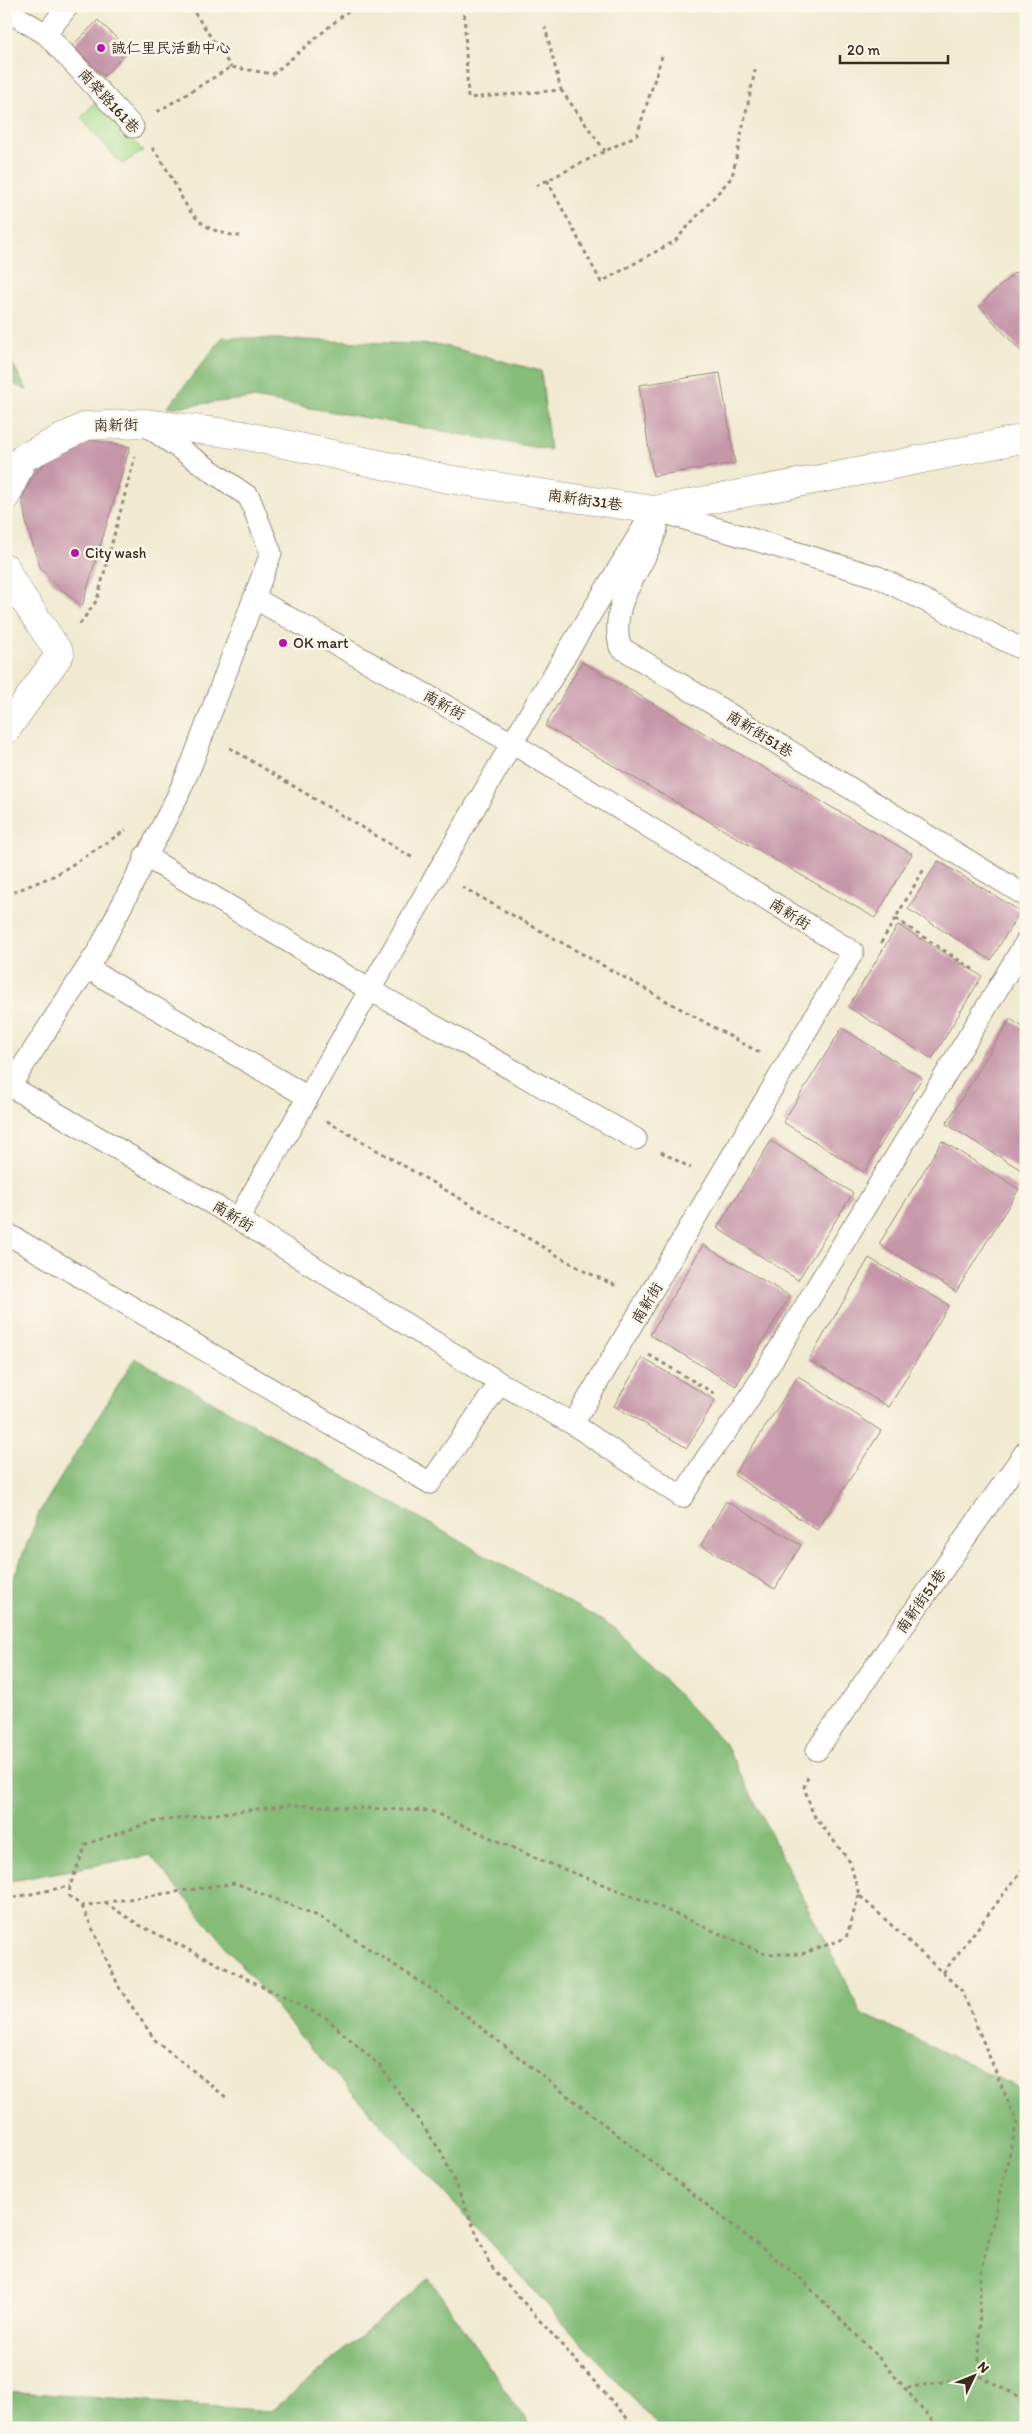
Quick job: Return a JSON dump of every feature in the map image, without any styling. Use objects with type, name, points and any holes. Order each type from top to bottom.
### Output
[{"type":"street","name":"南新街","points":[[6,496],[23,458],[30,454],[86,426],[144,423]]},
{"type":"street","name":"南新街31巷","points":[[144,423],[243,436],[448,479],[654,510],[1026,438]]},
{"type":"street","points":[[6,568],[9,577],[60,654],[6,730]]},
{"type":"lane","points":[[46,34],[68,6]]},
{"type":"lane","name":"南榮路161巷","points":[[6,8],[14,15],[46,34],[133,127]]},
{"type":"lane","name":"南新街","points":[[144,423],[249,497],[271,553],[192,763],[177,797],[100,948],[10,1086],[238,1218],[500,1383],[573,1424],[682,1497],[707,1457],[742,1410],[1026,942]]},
{"type":"lane","points":[[238,1218],[512,743],[654,510],[878,577],[1026,652]]},
{"type":"lane","name":"南新街51巷","points":[[654,510],[657,530],[620,604],[616,632],[620,647],[938,844],[1026,896]]},
{"type":"lane","name":"南新街","points":[[254,598],[512,743],[853,952],[625,1340],[573,1424]]},
{"type":"lane","points":[[146,856],[370,990],[636,1139]]},
{"type":"lane","points":[[87,968],[308,1097]]},
{"type":"lane","points":[[6,1233],[430,1483],[500,1383]]},
{"type":"lane","name":"南新街51巷","points":[[817,1750],[1026,1452]]},
{"type":"path","points":[[190,6],[231,67]]},
{"type":"path","points":[[133,127],[231,67],[273,74],[354,6]]},
{"type":"path","points":[[464,6],[468,98],[561,90]]},
{"type":"path","points":[[545,27],[561,90],[604,152]]},
{"type":"path","points":[[536,186],[637,135],[663,53]]},
{"type":"path","points":[[547,180],[601,282],[675,241],[732,177],[756,66]]},
{"type":"path","name":"南榮路161巷","points":[[133,127],[158,155],[190,214],[221,234],[240,236]]},
{"type":"path","points":[[60,654],[97,600],[144,423]]},
{"type":"path","points":[[6,894],[56,875],[129,828]]},
{"type":"path","points":[[853,952],[869,963],[938,844]]},
{"type":"path","points":[[896,918],[1000,987]]},
{"type":"path","points":[[308,1097],[327,1121],[586,1272],[648,1300]]},
{"type":"path","points":[[636,1139],[718,1182]]},
{"type":"path","points":[[625,1340],[742,1410]]},
{"type":"path","points":[[817,1750],[804,1787],[813,1814],[850,1862],[859,1895],[962,1990],[1017,2123],[980,2276],[979,2376]]},
{"type":"path","points":[[227,2098],[156,2040],[120,1989],[82,1906],[69,1896],[70,1886],[86,1844],[152,1822],[288,1805],[431,1811],[765,1954],[802,1954],[846,1938],[859,1895]]},
{"type":"path","points":[[943,1973],[1026,1865]]},
{"type":"path","points":[[82,1906],[235,1883],[318,1916],[433,1990],[800,2278],[878,2357],[939,2428]]},
{"type":"path","points":[[6,1899],[70,1886]]},
{"type":"path","points":[[104,1902],[140,1926],[326,2018],[380,2065],[442,2153],[490,2265],[636,2428]]},
{"type":"path","points":[[906,2388],[979,2376],[1026,2400]]},
{"type":"green space","points":[[95,102],[143,151],[122,164],[81,118]]},
{"type":"green space","points":[[223,337],[441,345],[541,371],[550,450],[253,398],[167,408]]},
{"type":"green space","points":[[6,351],[27,390],[6,381]]},
{"type":"green space","points":[[135,1358],[615,1628],[726,1745],[861,2013],[1026,2091],[1026,2428],[660,2428],[301,2037],[150,1855],[6,1882],[6,1597],[40,1511]]},
{"type":"green space","points":[[429,2278],[531,2428],[6,2428],[6,2391],[272,2411]]},
{"type":"building","name":"誠仁里民活動中心","points":[[98,20],[129,50],[104,76],[72,46]]},
{"type":"building","points":[[1015,272],[1026,283],[1026,357],[979,306]]},
{"type":"building","points":[[720,373],[735,463],[653,476],[639,385]]},
{"type":"building","points":[[91,440],[130,447],[82,606],[55,584],[40,567],[27,527],[22,499],[31,479],[49,458],[72,445]]},
{"type":"building","points":[[582,662],[912,854],[875,918],[545,726]]},
{"type":"building","points":[[938,861],[1020,911],[991,960],[908,909]]},
{"type":"building","points":[[898,925],[982,976],[932,1059],[848,1007]]},
{"type":"building","points":[[1010,1019],[1026,1029],[1026,1173],[946,1124]]},
{"type":"building","points":[[842,1028],[922,1078],[864,1172],[783,1122]]},
{"type":"building","points":[[771,1141],[853,1193],[798,1280],[717,1228]]},
{"type":"building","points":[[942,1141],[1019,1189],[956,1292],[879,1244]]},
{"type":"building","points":[[703,1245],[790,1296],[736,1386],[650,1335]]},
{"type":"building","points":[[869,1258],[949,1305],[889,1407],[809,1360]]},
{"type":"building","points":[[642,1358],[715,1400],[687,1448],[614,1406]]},
{"type":"building","points":[[798,1376],[881,1431],[817,1530],[734,1475]]},
{"type":"building","points":[[726,1501],[801,1545],[775,1589],[701,1545]]},
{"type":"place","name":"誠仁里民活動中心","points":[[101,48]]},
{"type":"place","name":"City wash","points":[[75,553]]},
{"type":"place","name":"OK mart","points":[[283,643]]}]
